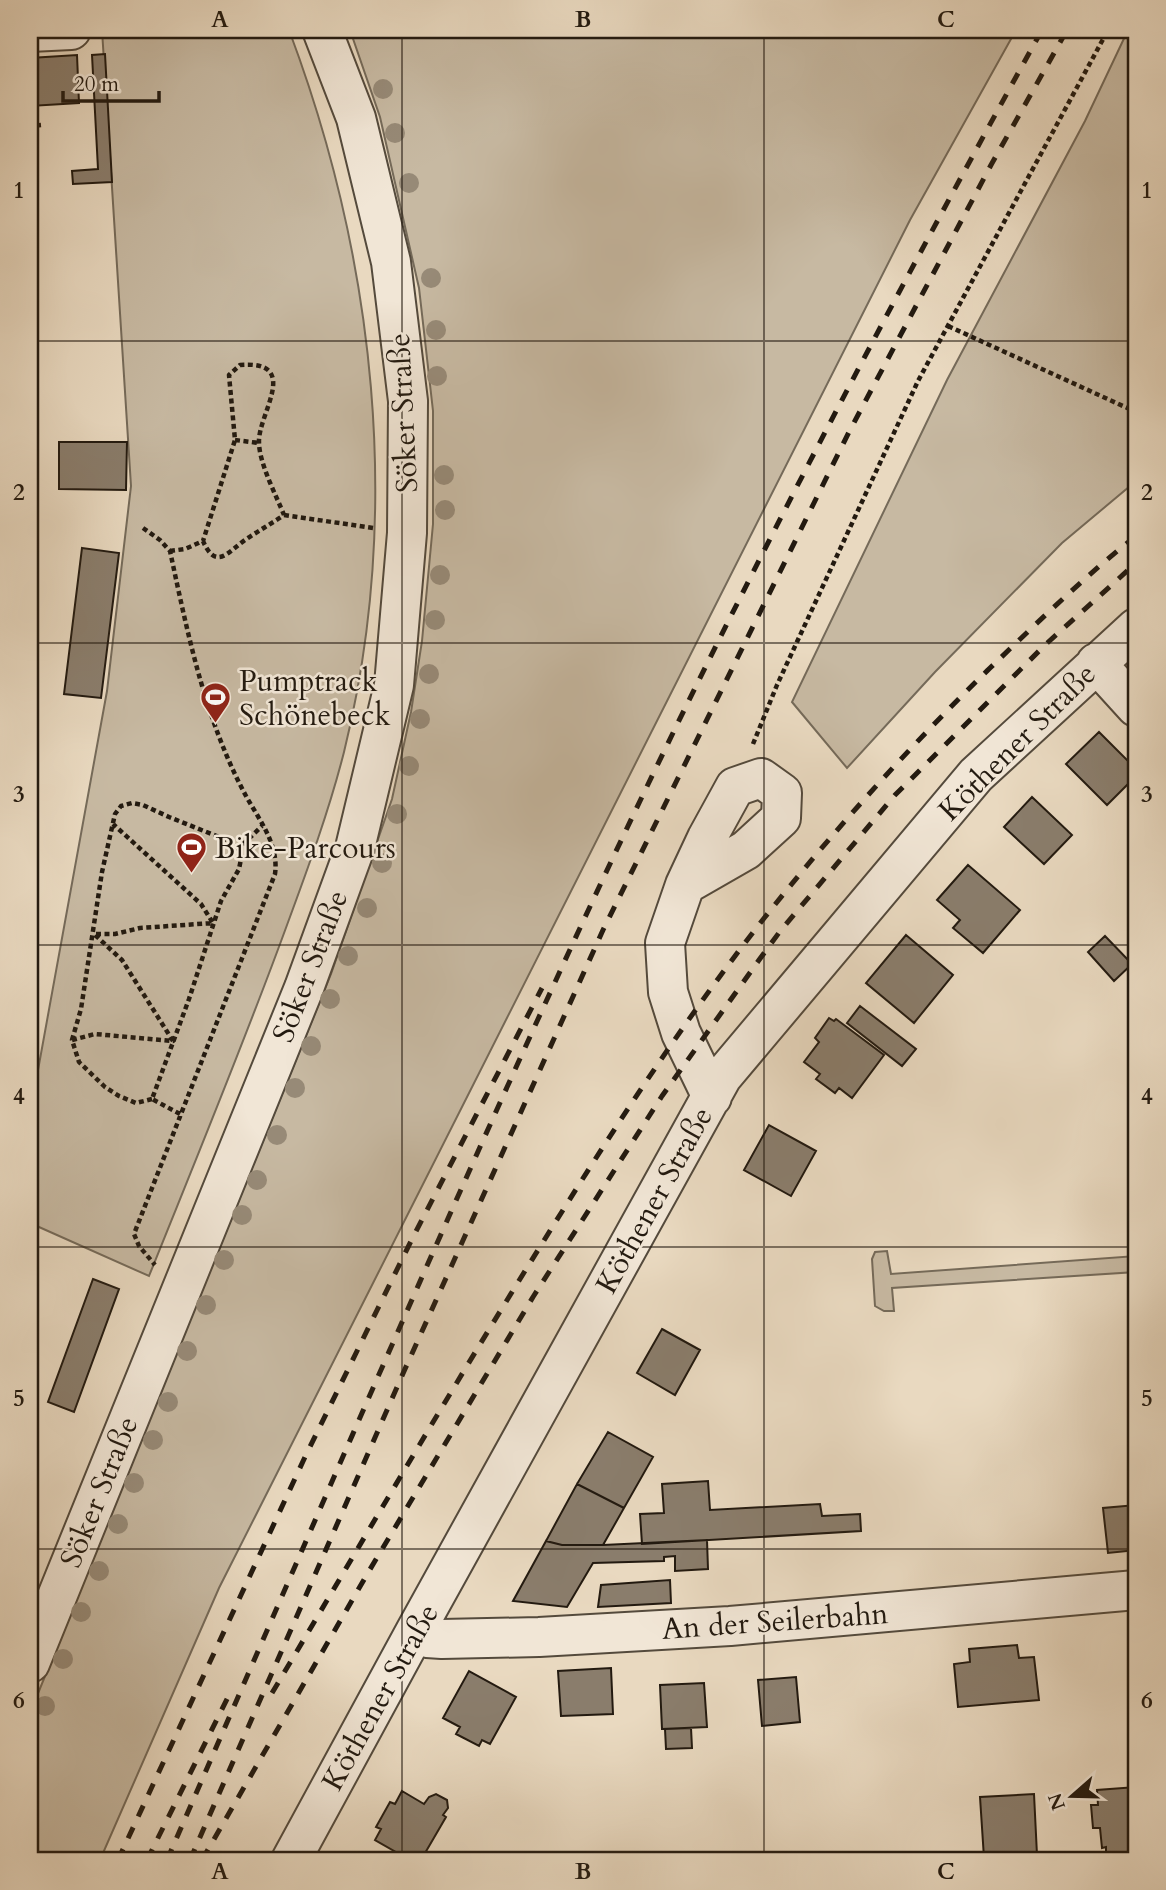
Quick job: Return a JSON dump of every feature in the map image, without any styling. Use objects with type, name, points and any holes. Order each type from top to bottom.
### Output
[{"type":"street","points":[[30,32],[71,30]]},
{"type":"street","name":"Söker Straße","points":[[30,1663],[304,988],[355,848],[394,685],[407,533],[408,401],[391,262],[356,118],[322,30]]},
{"type":"street","name":"Köthener Straße","points":[[291,1860],[722,1077],[975,775],[1136,628]]},
{"type":"street","points":[[1096,663],[1136,707]]},
{"type":"street","points":[[685,885],[746,850],[781,818],[782,793],[761,778],[735,787],[685,885],[665,943],[668,992],[681,1033],[712,1097]]},
{"type":"street","name":"An der Seilerbahn","points":[[416,1630],[427,1638],[435,1639],[539,1637],[744,1625],[1136,1590]]},
{"type":"path","points":[[735,787],[777,685],[918,381],[1108,30]]},
{"type":"path","points":[[30,126],[41,125]]},
{"type":"path","points":[[948,326],[1136,412]]},
{"type":"path","points":[[284,515],[258,443],[273,393],[273,378],[268,369],[250,364],[240,365],[229,375],[235,440],[202,541],[208,553],[215,557],[225,556],[284,515],[407,533]]},
{"type":"path","points":[[235,440],[258,443]]},
{"type":"path","points":[[143,528],[170,551],[189,640],[213,722],[233,771],[273,845],[277,861],[275,874],[134,1234],[139,1246],[178,1297]]},
{"type":"path","points":[[170,551],[185,549],[202,541]]},
{"type":"path","points":[[152,1099],[221,901],[239,869],[241,859],[237,849],[229,841],[143,804],[132,803],[121,806],[115,814],[102,872],[81,1009],[72,1040],[79,1062],[105,1087],[136,1103],[152,1099],[180,1114]]},
{"type":"path","points":[[113,824],[201,904],[213,923]]},
{"type":"path","points":[[237,849],[262,826]]},
{"type":"path","points":[[94,934],[213,923]]},
{"type":"path","points":[[94,934],[122,960],[173,1041]]},
{"type":"path","points":[[72,1040],[94,1034],[173,1041]]},
{"type":"shaded area","points":[[102,30],[289,30],[318,117],[342,206],[360,296],[371,387],[375,478],[372,570],[362,661],[338,774],[318,839],[271,969],[149,1276],[30,1223],[30,1114],[107,691],[131,486]]},
{"type":"shaded area","points":[[350,30],[1016,30],[910,220],[219,1588],[100,1860],[30,1860],[30,1713],[331,974],[392,799],[411,712],[422,641],[433,524],[433,411],[419,288],[380,117]]},
{"type":"shaded area","points":[[1128,30],[1136,30],[1136,481],[1062,543],[935,672],[847,768],[792,702],[947,380],[1085,121]]},
{"type":"shaded area","points":[[887,1251],[891,1274],[1136,1256],[1136,1272],[892,1288],[894,1311],[884,1311],[875,1306],[872,1259],[875,1252]]},
{"type":"building","points":[[105,54],[112,182],[73,184],[72,171],[98,169],[92,55]]},
{"type":"building","points":[[77,55],[79,103],[30,106],[30,58]]},
{"type":"building","points":[[59,442],[127,442],[126,490],[59,489]]},
{"type":"building","points":[[82,548],[119,553],[101,698],[64,694]]},
{"type":"building","points":[[1099,732],[1136,769],[1136,776],[1107,805],[1066,764]]},
{"type":"building","points":[[1032,797],[1072,835],[1044,864],[1004,827]]},
{"type":"building","points":[[968,865],[1020,910],[983,953],[953,928],[960,920],[937,900]]},
{"type":"building","points":[[906,935],[953,975],[914,1023],[866,983]]},
{"type":"building","points":[[1105,936],[1132,964],[1114,981],[1088,952]]},
{"type":"building","points":[[860,1006],[916,1049],[902,1066],[847,1023]]},
{"type":"building","points":[[829,1018],[834,1021],[836,1019],[884,1055],[852,1098],[839,1088],[835,1093],[816,1079],[820,1074],[804,1062],[819,1042],[815,1038]]},
{"type":"building","points":[[769,1125],[816,1151],[791,1196],[744,1170]]},
{"type":"building","points":[[93,1279],[119,1289],[74,1412],[48,1402]]},
{"type":"building","points":[[662,1329],[700,1350],[675,1395],[637,1373]]},
{"type":"building","points":[[608,1432],[653,1457],[624,1508],[577,1484]]},
{"type":"building","points":[[708,1481],[710,1510],[820,1504],[822,1516],[860,1514],[861,1531],[642,1544],[640,1514],[664,1513],[662,1484]]},
{"type":"building","points":[[577,1484],[624,1508],[603,1545],[562,1545],[546,1541]]},
{"type":"building","points":[[1136,1505],[1136,1550],[1108,1553],[1103,1508]]},
{"type":"building","points":[[707,1540],[708,1569],[675,1571],[675,1556],[664,1557],[664,1561],[593,1563],[567,1607],[513,1601],[546,1541],[562,1545],[603,1545]]},
{"type":"building","points":[[670,1580],[671,1603],[598,1607],[601,1585]]},
{"type":"building","points":[[1017,1645],[1019,1658],[1034,1657],[1039,1700],[958,1707],[954,1664],[970,1662],[969,1649]]},
{"type":"building","points":[[611,1668],[613,1714],[561,1716],[558,1671]]},
{"type":"building","points":[[469,1671],[516,1697],[490,1744],[482,1740],[479,1746],[456,1734],[460,1727],[443,1718]]},
{"type":"building","points":[[796,1677],[800,1722],[762,1726],[758,1680]]},
{"type":"building","points":[[704,1683],[707,1727],[662,1729],[660,1685]]},
{"type":"building","points":[[691,1728],[692,1748],[666,1749],[665,1729]]},
{"type":"building","points":[[1136,1787],[1136,1845],[1131,1845],[1131,1853],[1106,1855],[1106,1847],[1102,1848],[1100,1828],[1093,1828],[1091,1805],[1098,1805],[1097,1790]]},
{"type":"building","points":[[402,1791],[424,1804],[429,1797],[436,1794],[447,1800],[448,1808],[443,1815],[446,1817],[421,1860],[410,1860],[375,1840],[381,1829],[376,1827],[390,1802],[395,1804]]},
{"type":"building","points":[[1034,1794],[1037,1855],[984,1858],[980,1797]]},
{"type":"railway","points":[[167,1860],[474,1160],[634,814],[803,475],[1042,30]]},
{"type":"railway","points":[[190,1860],[405,1369],[603,930],[850,430],[991,165],[1067,30]]},
{"type":"railway","points":[[272,1693],[440,1410],[569,1200],[622,1118],[735,956],[818,852],[931,727],[1043,617],[1136,536]]},
{"type":"railway","points":[[202,1860],[369,1571],[533,1297],[662,1096],[759,960],[781,930],[895,795],[1045,645],[1136,563]]},
{"type":"railway","points":[[118,1860],[305,1457],[411,1241],[542,988]]},
{"type":"railway","points":[[147,1860],[228,1697]]},
{"type":"place","name":"Pumptrack Schönebeck","points":[[216,725]]},
{"type":"place","name":"Bike-Parcours","points":[[192,875]]}]
